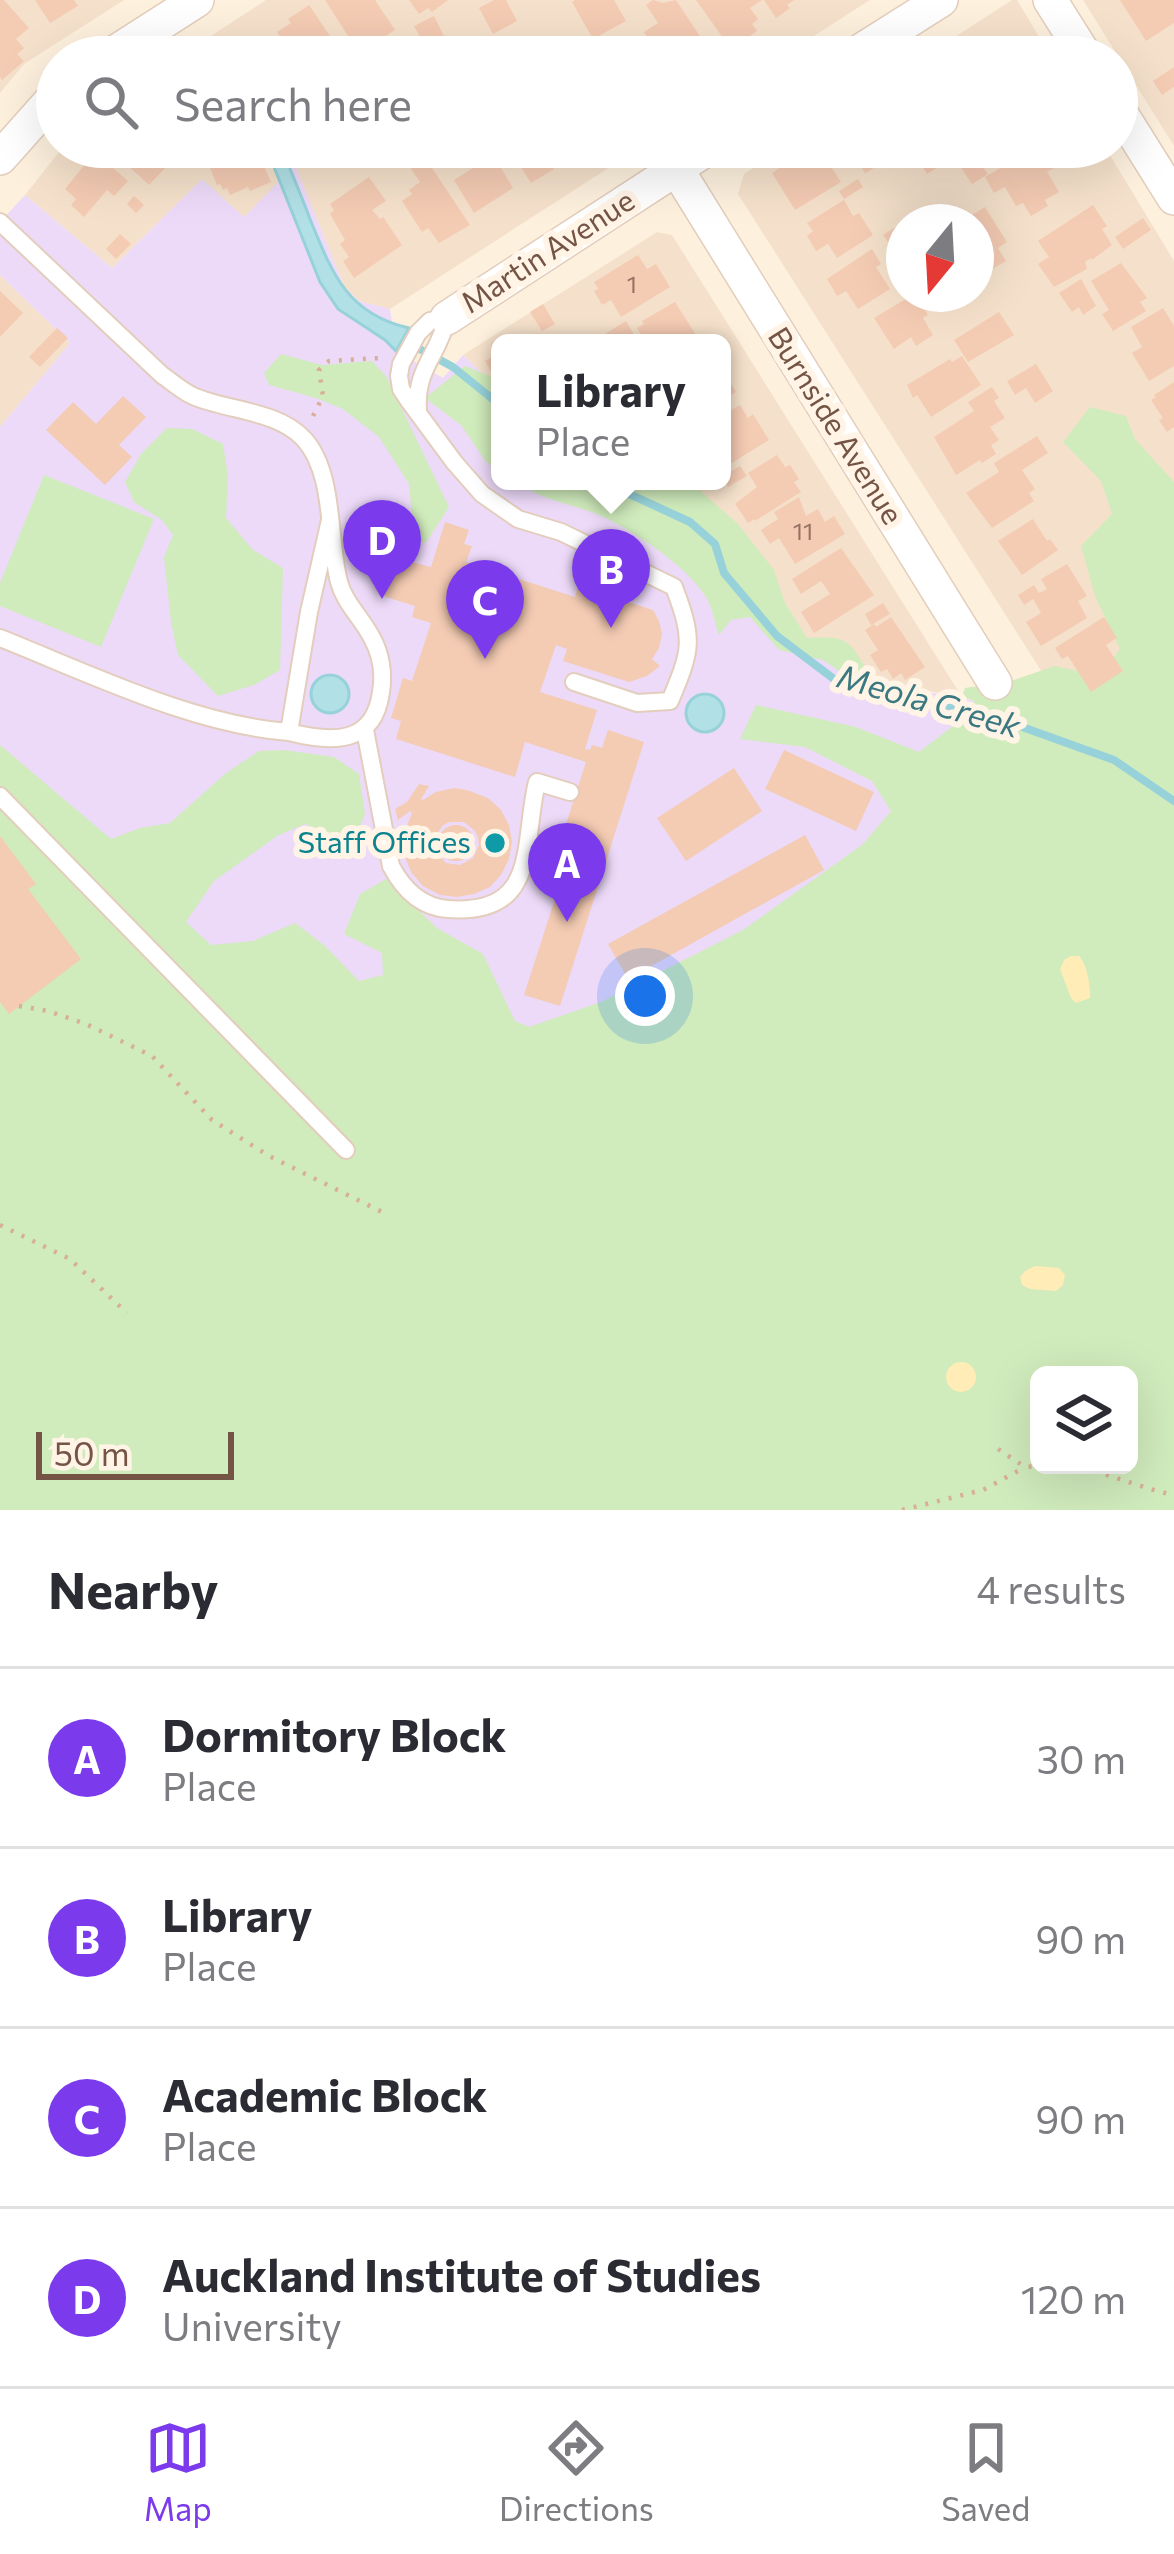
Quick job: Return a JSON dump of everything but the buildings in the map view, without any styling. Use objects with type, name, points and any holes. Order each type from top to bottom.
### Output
[{"type":"street","points":[[141,36],[197,0]]},
{"type":"street","points":[[884,36],[941,0]]},
{"type":"street","points":[[1050,0],[1073,36]]},
{"type":"street","points":[[0,158],[36,118]]},
{"type":"street","points":[[1138,141],[1174,198]]},
{"type":"street","name":"Martin Avenue","points":[[434,332],[676,168]]},
{"type":"street","name":"Burnside Avenue","points":[[676,168],[995,683]]},
{"type":"lane","points":[[0,222],[162,375],[191,395],[284,424],[305,440],[321,470],[339,583],[374,640],[383,676],[379,710],[365,730],[341,738],[271,731],[171,706],[0,638]]},
{"type":"lane","points":[[434,332],[399,358],[401,388],[482,494],[518,519],[561,532],[674,587],[689,628],[688,658],[670,701],[637,703],[574,682]]},
{"type":"lane","points":[[418,410],[418,384],[434,332]]},
{"type":"lane","points":[[289,732],[330,520]]},
{"type":"lane","points":[[365,730],[391,866],[401,885],[435,908],[476,909],[507,896],[526,861],[529,813],[537,782],[571,791]]},
{"type":"lane","points":[[0,796],[346,1150]]},
{"type":"path","points":[[310,420],[323,396],[319,370],[329,361],[399,358]]},
{"type":"path","points":[[19,1006],[86,1024],[152,1057],[212,1120],[269,1156],[382,1212]]},
{"type":"path","points":[[0,1225],[70,1258],[127,1313]]},
{"type":"path","points":[[998,1449],[1025,1467]]},
{"type":"path","points":[[902,1510],[983,1490],[1030,1467]]},
{"type":"path","points":[[1105,1474],[1174,1496]]},
{"type":"shaded area","points":[[0,0],[124,0],[68,36],[36,36],[36,56],[0,93]]},
{"type":"shaded area","points":[[266,0],[870,0],[814,36],[211,36]]},
{"type":"shaded area","points":[[1017,0],[1038,36],[956,36]]},
{"type":"shaded area","points":[[1083,0],[1174,0],[1174,146],[1138,88],[1138,36],[1105,36]]},
{"type":"shaded area","points":[[46,168],[293,168],[244,217],[202,179],[112,268],[25,195]]},
{"type":"shaded area","points":[[296,168],[608,168],[390,309],[359,301],[344,286]]},
{"type":"shaded area","points":[[296,168],[344,286],[359,301],[390,309],[396,351],[443,378],[463,355],[491,381],[491,490],[633,490],[805,647],[871,681],[1002,706],[784,930],[379,1111],[0,753],[0,427],[70,343],[0,275],[0,222],[25,195],[112,268],[202,179],[244,217]]},
{"type":"shaded area","points":[[753,168],[1118,168],[1174,261],[1174,610],[1068,724],[1045,677],[738,194],[744,174]]},
{"type":"shaded area","points":[[657,232],[672,235],[962,697],[871,681],[805,647],[633,490],[731,490],[731,334],[496,334]]},
{"type":"shaded area","points":[[0,275],[70,343],[0,427]]},
{"type":"shaded area","points":[[491,337],[491,381],[463,355]]},
{"type":"green space","points":[[281,354],[322,365],[372,361],[386,376],[449,507],[426,543],[414,541],[409,484],[379,437],[343,409],[269,385],[264,373]]},
{"type":"green space","points":[[465,366],[491,376],[491,465],[461,425],[425,398]]},
{"type":"green space","points":[[1090,407],[1126,416],[1135,439],[1174,482],[1174,1510],[0,1510],[0,745],[111,839],[170,823],[226,773],[259,751],[334,757],[359,774],[365,814],[353,843],[305,824],[277,836],[214,881],[186,922],[211,945],[253,941],[295,923],[359,981],[383,975],[382,953],[344,934],[360,894],[386,879],[437,928],[483,954],[515,1021],[529,1027],[601,1002],[743,930],[863,844],[891,811],[872,781],[805,747],[740,739],[756,705],[856,727],[919,752],[966,716],[963,708],[975,701],[962,697],[965,688],[1008,682],[1055,666],[1100,676],[1120,649],[1095,596],[1081,546],[1112,514],[1101,481],[1063,442]]},
{"type":"green space","points":[[167,428],[192,429],[223,444],[228,476],[226,518],[253,550],[283,568],[280,670],[254,685],[218,696],[178,655],[164,557],[173,535],[162,520],[134,502],[125,482],[141,454]]},
{"type":"green space","points":[[44,475],[154,519],[101,647],[0,606],[0,583]]},
{"type":"green space","points":[[531,490],[699,490],[738,524],[774,570],[785,603],[807,638],[846,642],[869,674],[855,682],[823,660],[779,650],[750,617],[731,620],[719,635],[698,586],[656,549],[608,519]]},
{"type":"sand","points":[[1071,956],[1082,960],[1090,988],[1090,998],[1076,1003],[1060,969]]},
{"type":"sand","points":[[1035,1266],[1059,1268],[1065,1275],[1063,1285],[1056,1291],[1022,1285],[1020,1277]]},
{"type":"sand","points":[[961,1362],[972,1366],[976,1377],[972,1388],[961,1392],[950,1388],[946,1377],[950,1366]]},
{"type":"water","points":[[274,168],[290,168],[344,288],[370,313],[409,328],[396,351],[338,309],[320,282]]},
{"type":"water","points":[[330,675],[344,680],[349,694],[344,708],[330,713],[316,708],[311,694],[316,680]]},
{"type":"water","points":[[705,694],[719,699],[724,713],[719,727],[705,732],[691,727],[686,713],[691,699]]},
{"type":"waterway","name":"Meola Creek","points":[[414,346],[453,367],[491,398]]},
{"type":"waterway","name":"Meola Creek","points":[[621,490],[690,522],[715,544],[724,573],[777,636],[834,679],[992,716],[1114,760],[1174,801]]},
{"type":"place","name":"Auckland Institute of Studies","points":[[382,599]]},
{"type":"place","name":"Library","points":[[611,628]]},
{"type":"place","name":"Academic Block","points":[[485,659]]},
{"type":"place","name":"Staff Offices","points":[[495,843]]},
{"type":"place","name":"Dormitory Block","points":[[567,922]]}]
